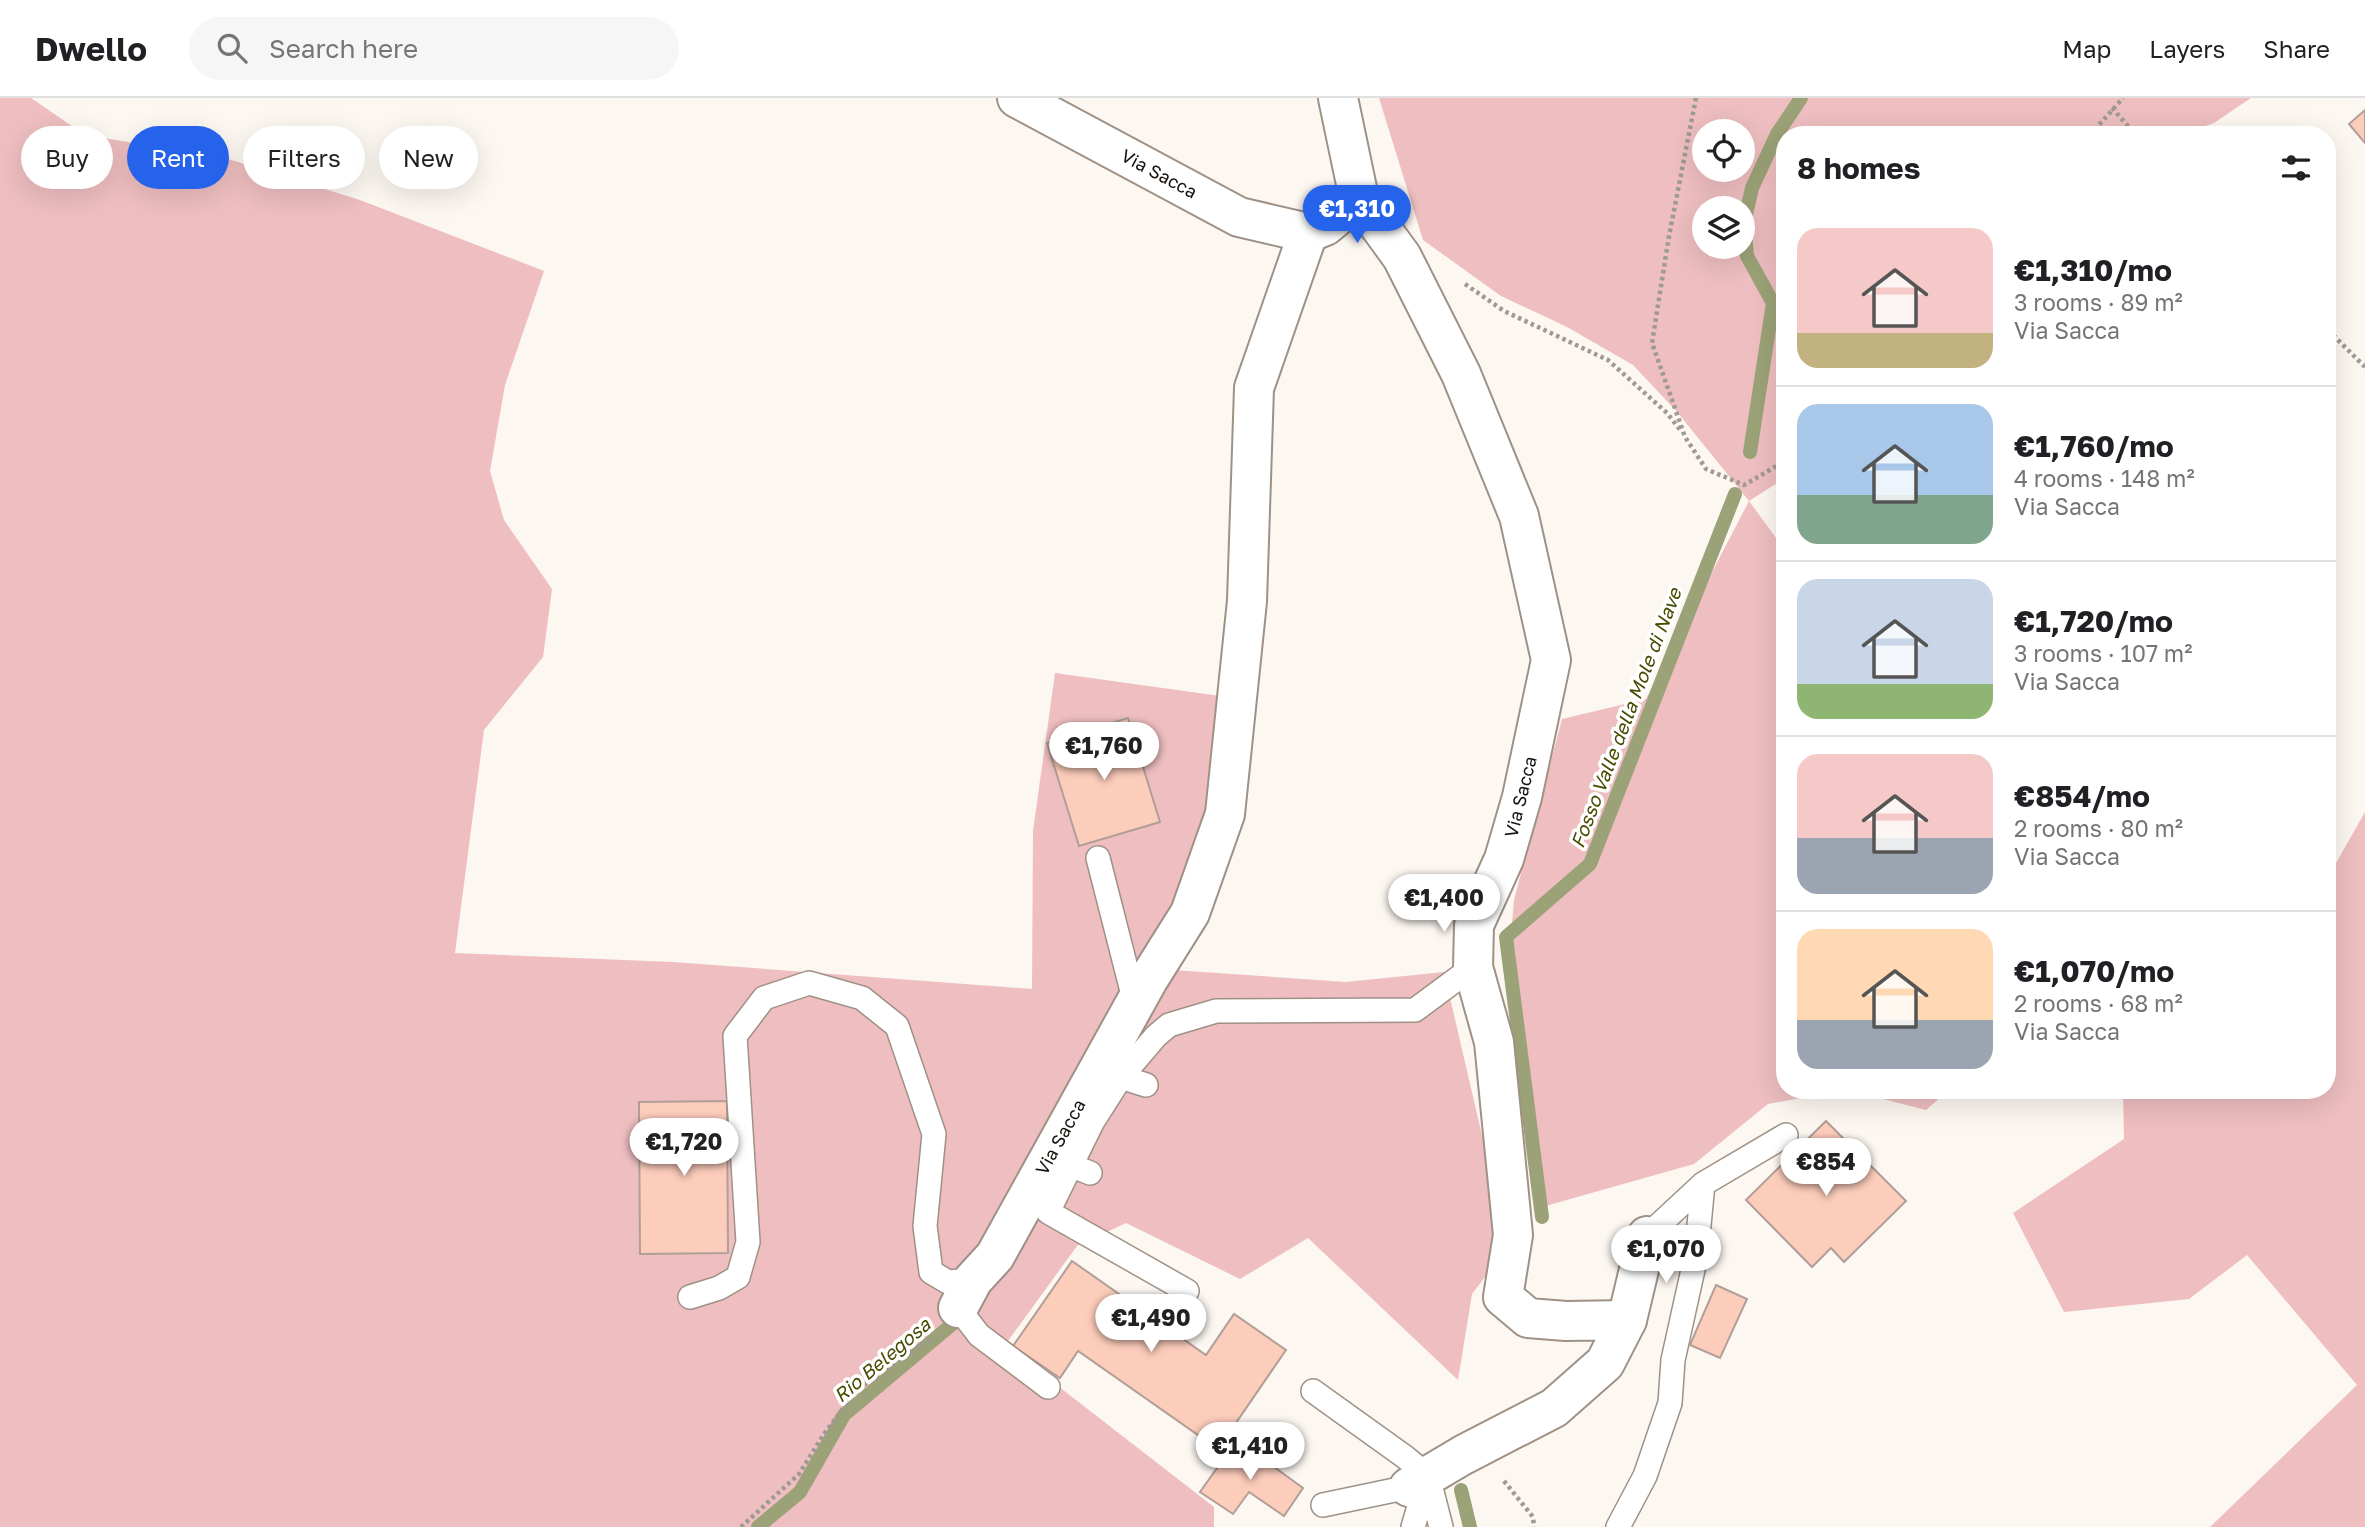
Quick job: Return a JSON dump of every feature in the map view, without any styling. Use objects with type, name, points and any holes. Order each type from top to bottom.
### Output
[{"type":"street","name":"Via Sacca","points":[[965,1294],[995,1256],[1135,1003],[1190,913],[1225,814],[1247,601],[1254,388],[1308,233],[1238,217],[1017,98]]},
{"type":"street","name":"Via Sacca","points":[[1338,98],[1359,198],[1402,257],[1461,374],[1519,516],[1551,660],[1522,797],[1508,847],[1474,925],[1473,967],[1494,1042],[1513,1235],[1503,1297],[1528,1318],[1627,1321]]},
{"type":"street","points":[[1308,233],[1325,226],[1359,198]]},
{"type":"street","points":[[1419,1481],[1462,1455],[1554,1408],[1605,1363],[1627,1321],[1647,1236]]},
{"type":"lane","points":[[1098,858],[1135,1003]]},
{"type":"lane","points":[[1187,1291],[1048,1212],[1080,1169],[1121,1077],[1156,1036],[1169,1025],[1216,1011],[1415,1010],[1473,967]]},
{"type":"lane","points":[[690,1297],[719,1288],[738,1277],[748,1242],[735,1036],[764,998],[809,983],[862,998],[897,1026],[934,1134],[925,1226],[931,1272],[965,1294],[979,1335],[1048,1387]]},
{"type":"lane","points":[[1121,1077],[1146,1085]]},
{"type":"lane","points":[[1647,1236],[1703,1184],[1786,1135]]},
{"type":"lane","points":[[1618,1527],[1645,1476],[1670,1403],[1673,1360],[1696,1256],[1703,1184]]},
{"type":"lane","points":[[1313,1391],[1405,1457],[1441,1527]]},
{"type":"lane","points":[[1323,1505],[1419,1481]]},
{"type":"lane","points":[[1413,1527],[1419,1481]]},
{"type":"path","points":[[1685,437],[1652,343],[1669,236],[1696,98]]},
{"type":"path","points":[[2097,126],[2123,98]]},
{"type":"path","points":[[2112,107],[2128,126]]},
{"type":"path","points":[[1504,311],[1608,360],[1667,413],[1706,469],[1744,485],[1776,465]]},
{"type":"path","points":[[2336,338],[2365,367]]},
{"type":"path","points":[[741,1527],[799,1474],[824,1434],[858,1389],[942,1331],[965,1294]]},
{"type":"path","points":[[1462,1455],[1494,1469],[1533,1517],[1534,1527]]},
{"type":"shaded area","points":[[0,98],[31,98],[72,126],[21,126],[21,189],[113,189],[113,139],[127,142],[127,189],[229,189],[229,159],[243,164],[243,189],[325,189],[544,271],[505,385],[490,471],[504,520],[552,589],[543,657],[484,730],[455,953],[673,962],[1032,989],[1033,831],[1055,673],[1249,700],[1173,970],[1346,982],[1444,972],[1508,1247],[1472,1294],[1458,1380],[1308,1238],[1240,1279],[1126,1223],[1077,1246],[1005,1345],[1214,1507],[1214,1527],[0,1527]]},
{"type":"shaded area","points":[[1379,98],[2251,98],[2206,126],[1776,126],[1776,484],[1749,501],[1678,413],[1633,365],[1567,327],[1501,296],[1423,240]]},
{"type":"shaded area","points":[[1749,501],[1776,538],[1776,1099],[1795,1099],[1768,1104],[1694,1164],[1542,1207],[1508,971],[1514,900],[1562,719],[1646,699]]},
{"type":"shaded area","points":[[2365,812],[2365,1527],[2210,1527],[2357,1385],[2247,1255],[2189,1299],[2064,1312],[2013,1213],[2124,1139],[2123,1099],[2336,1099],[2336,863]]},
{"type":"shaded area","points":[[1883,1099],[1939,1099],[1926,1110]]},
{"type":"building","points":[[2365,110],[2365,143],[2349,124]]},
{"type":"building","points":[[1128,718],[1160,822],[1079,846],[1047,743]]},
{"type":"building","points":[[727,1101],[728,1253],[640,1254],[639,1102]]},
{"type":"building","points":[[1826,1121],[1906,1201],[1844,1262],[1831,1248],[1812,1267],[1746,1200]]},
{"type":"building","points":[[1072,1261],[1206,1355],[1234,1314],[1286,1350],[1218,1449],[1078,1351],[1060,1378],[1013,1346]]},
{"type":"building","points":[[1716,1285],[1747,1299],[1720,1358],[1690,1345]]},
{"type":"building","points":[[1237,1440],[1303,1488],[1284,1516],[1249,1492],[1233,1514],[1200,1492]]},
{"type":"waterway","name":"Fosso Valle della Mole di Nave","points":[[1782,126],[1801,98]]},
{"type":"waterway","name":"Fosso Valle della Mole di Nave","points":[[1750,452],[1773,303],[1747,256],[1744,223],[1752,188],[1776,136]]},
{"type":"waterway","name":"Fosso Valle della Mole di Nave","points":[[1542,1217],[1506,937],[1590,864],[1735,494]]},
{"type":"waterway","name":"Rio Belegosa","points":[[758,1527],[800,1492],[844,1415],[956,1321]]},
{"type":"waterway","name":"Fosso Valle della Mole di Nave","points":[[1461,1490],[1470,1527]]}]
